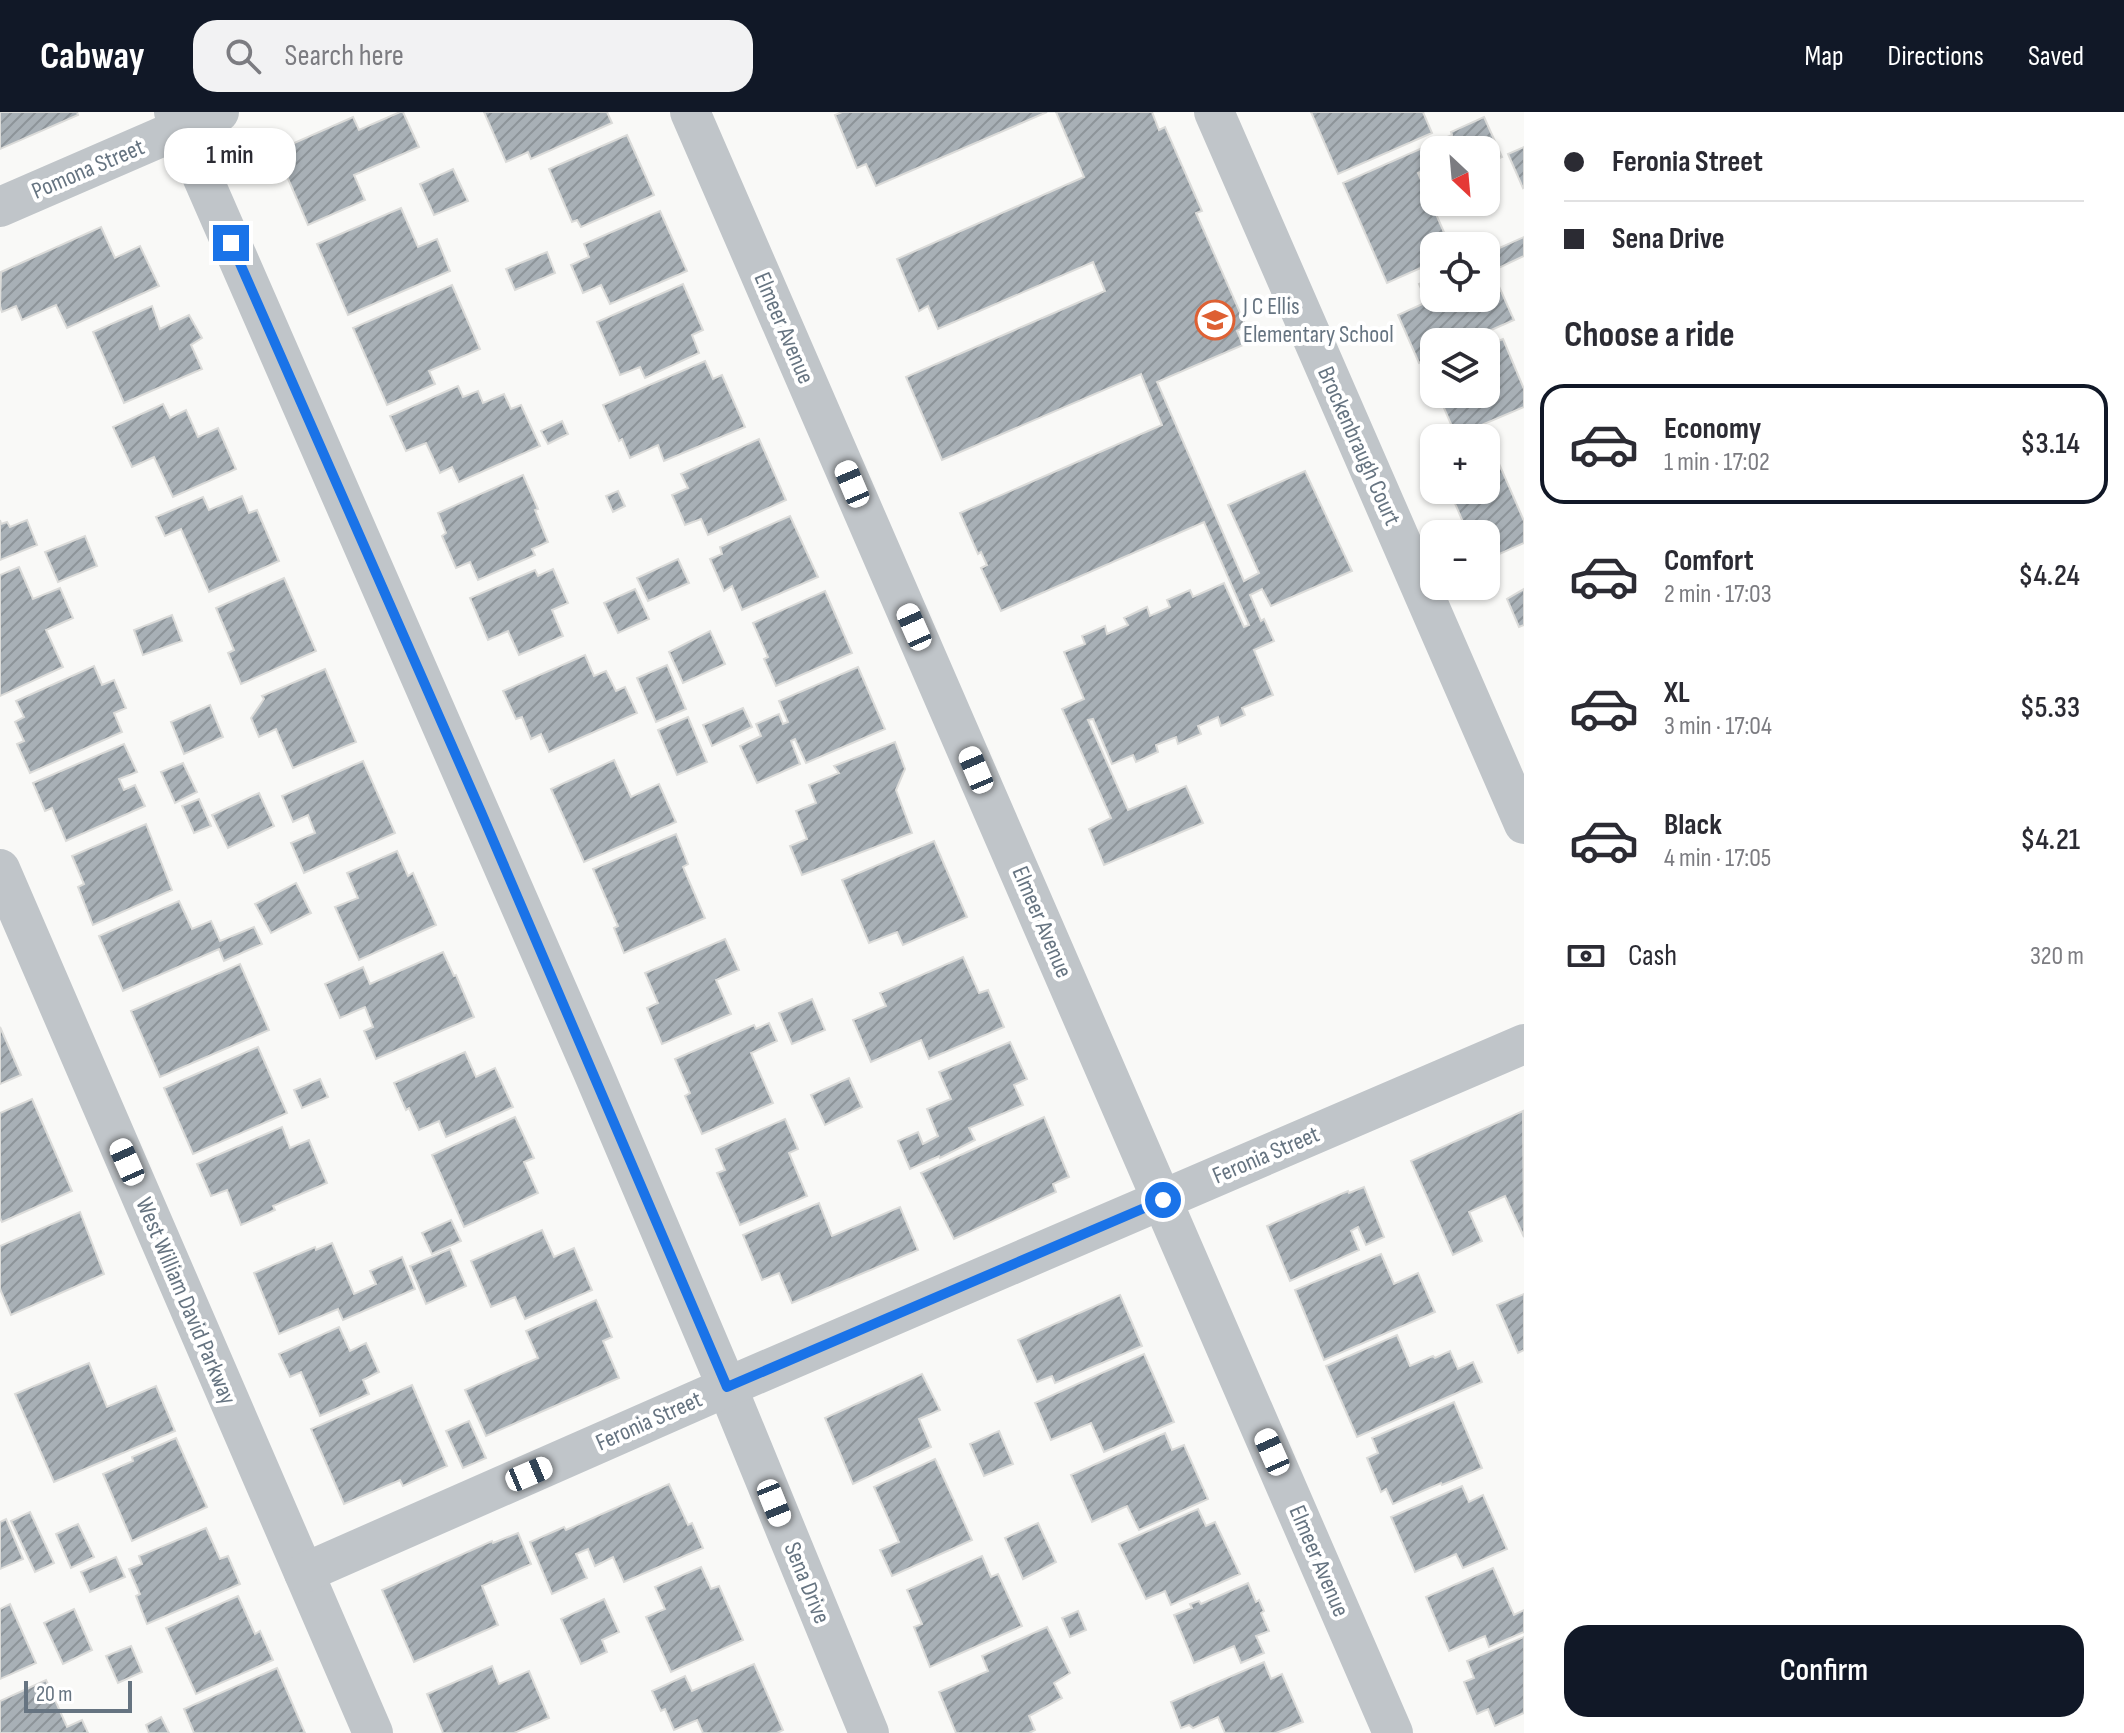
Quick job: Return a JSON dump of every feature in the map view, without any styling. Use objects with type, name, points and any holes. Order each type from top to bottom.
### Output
[{"type":"street","name":"Pomona Street","points":[[0,207],[178,120],[219,112]]},
{"type":"street","name":"Elmeer Avenue","points":[[690,112],[1393,1733]]},
{"type":"street","name":"Brockenbraugh Court","points":[[1214,112],[1524,824]]},
{"type":"street","name":"Sena Drive","points":[[178,120],[481,812],[727,1387],[869,1733]]},
{"type":"street","name":"West William David Parkway","points":[[0,869],[373,1733]]},
{"type":"street","name":"Feronia Street","points":[[304,1573],[1524,1044]]},
{"type":"building","points":[[0,112],[77,112],[78,115],[0,149]]},
{"type":"building","points":[[403,112],[419,147],[354,175],[365,200],[308,225],[276,151],[353,117],[359,130]]},
{"type":"building","points":[[484,112],[607,112],[612,123],[531,159],[528,152],[506,162]]},
{"type":"building","points":[[842,112],[1047,112],[876,186],[866,164],[857,168],[835,115]]},
{"type":"building","points":[[1056,112],[1152,112],[1159,130],[1165,127],[1202,211],[1196,213],[1246,326],[1237,331],[1243,345],[1157,382],[1244,581],[1259,573],[1228,505],[1305,471],[1352,571],[1271,606],[1262,589],[1250,595],[1274,641],[1254,650],[1273,695],[1242,708],[1245,715],[1221,726],[1218,717],[1198,726],[1201,734],[1178,744],[1176,737],[1156,745],[1158,752],[1136,762],[1133,755],[1112,764],[1093,719],[1088,720],[1128,810],[1186,786],[1203,823],[1104,865],[1089,829],[1111,818],[1062,709],[1084,699],[1064,652],[1085,644],[1082,636],[1105,626],[1107,634],[1128,625],[1124,618],[1147,607],[1150,616],[1170,607],[1167,600],[1190,590],[1193,597],[1224,583],[1244,627],[1249,625],[1204,522],[1001,611],[981,568],[987,565],[981,552],[978,554],[960,513],[1162,425],[1141,374],[942,460],[906,377],[1105,291],[1093,262],[938,329],[928,306],[919,311],[897,259],[1084,177]]},
{"type":"building","points":[[1311,112],[1423,112],[1432,133],[1338,174]]},
{"type":"building","points":[[1484,117],[1493,136],[1450,136],[1451,132]]},
{"type":"building","points":[[627,135],[654,195],[581,227],[577,220],[572,222],[549,169]]},
{"type":"building","points":[[1524,147],[1524,187],[1523,188],[1508,154]]},
{"type":"building","points":[[1420,149],[1420,216],[1437,216],[1444,232],[1420,232],[1420,268],[1387,283],[1343,183]]},
{"type":"building","points":[[453,169],[468,201],[434,215],[420,184]]},
{"type":"building","points":[[401,208],[418,247],[437,239],[450,271],[348,315],[317,244]]},
{"type":"building","points":[[660,211],[687,271],[610,304],[601,285],[583,293],[571,265],[589,257],[584,244]]},
{"type":"building","points":[[101,227],[115,258],[140,246],[159,286],[67,328],[56,305],[22,320],[16,306],[2,312],[1,272]]},
{"type":"building","points":[[1524,237],[1524,256],[1500,267],[1500,248]]},
{"type":"building","points":[[547,252],[555,273],[515,290],[506,269]]},
{"type":"building","points":[[683,284],[703,330],[692,335],[699,353],[645,378],[640,367],[620,375],[597,322]]},
{"type":"building","points":[[452,285],[480,349],[429,371],[435,384],[387,405],[353,328]]},
{"type":"building","points":[[1500,289],[1514,320],[1496,328],[1420,328],[1419,363],[1398,315],[1420,305],[1420,312],[1500,312]]},
{"type":"building","points":[[152,306],[160,329],[189,315],[202,338],[191,345],[202,369],[124,403],[93,332]]},
{"type":"building","points":[[1503,339],[1524,389],[1524,407],[1484,424],[1451,424],[1444,408],[1500,408],[1500,340]]},
{"type":"building","points":[[705,361],[713,379],[722,375],[745,427],[664,461],[658,445],[630,458],[603,405]]},
{"type":"building","points":[[458,386],[463,397],[478,391],[483,403],[504,394],[511,409],[521,405],[540,446],[459,482],[452,467],[440,473],[426,443],[406,451],[390,416]]},
{"type":"building","points":[[163,404],[170,418],[186,410],[198,437],[218,428],[236,469],[173,497],[154,457],[132,467],[113,427]]},
{"type":"building","points":[[562,421],[568,434],[548,444],[541,431]]},
{"type":"building","points":[[759,439],[786,500],[708,535],[701,519],[685,525],[672,495],[688,488],[681,474]]},
{"type":"building","points":[[1500,466],[1524,521],[1524,543],[1500,554],[1500,520],[1462,520],[1455,504],[1500,504]]},
{"type":"building","points":[[523,475],[548,542],[532,549],[535,555],[478,580],[470,562],[456,568],[442,536],[446,533],[438,513]]},
{"type":"building","points":[[618,491],[625,506],[613,512],[606,496]]},
{"type":"building","points":[[242,496],[249,513],[257,510],[279,561],[209,592],[181,529],[165,536],[156,517],[203,497],[209,510]]},
{"type":"building","points":[[790,516],[818,577],[742,610],[732,586],[724,591],[710,559],[722,554],[720,547]]},
{"type":"building","points":[[0,520],[1,524],[7,522],[10,527],[27,520],[37,545],[0,560]]},
{"type":"building","points":[[85,536],[97,566],[58,582],[45,552]]},
{"type":"building","points":[[678,559],[689,583],[648,601],[637,578]]},
{"type":"building","points":[[19,567],[33,599],[60,588],[73,618],[46,630],[63,667],[0,696],[0,575]]},
{"type":"building","points":[[553,569],[568,603],[552,610],[563,636],[519,655],[508,631],[488,640],[470,598],[535,570],[538,576]]},
{"type":"building","points":[[284,578],[316,651],[241,684],[228,653],[234,650],[216,608]]},
{"type":"building","points":[[635,589],[649,619],[618,633],[604,603]]},
{"type":"building","points":[[1524,589],[1524,625],[1519,627],[1507,599]]},
{"type":"building","points":[[825,591],[852,653],[776,686],[764,659],[768,657],[753,623]]},
{"type":"building","points":[[172,615],[182,641],[143,655],[134,630]]},
{"type":"building","points":[[710,631],[725,664],[683,683],[669,652]]},
{"type":"building","points":[[585,655],[594,676],[606,671],[616,691],[625,687],[637,713],[549,752],[541,734],[531,739],[522,717],[516,719],[503,691]]},
{"type":"building","points":[[667,665],[686,709],[656,722],[637,678]]},
{"type":"building","points":[[94,666],[102,685],[114,680],[126,708],[114,713],[122,732],[30,773],[17,744],[24,741],[15,722],[24,717],[16,701]]},
{"type":"building","points":[[858,667],[885,729],[806,763],[795,739],[791,741],[800,764],[757,783],[740,746],[761,736],[756,724],[779,714],[783,724],[788,722],[779,701]]},
{"type":"building","points":[[325,669],[356,742],[293,768],[276,729],[259,737],[251,718],[264,699],[262,696]]},
{"type":"building","points":[[210,705],[223,737],[184,754],[171,722]]},
{"type":"building","points":[[743,708],[752,727],[712,746],[703,725]]},
{"type":"building","points":[[688,717],[707,762],[677,775],[658,730]]},
{"type":"building","points":[[895,742],[905,769],[896,790],[912,833],[802,875],[790,846],[807,839],[796,811],[816,803],[809,785],[839,773],[834,766]]},
{"type":"building","points":[[124,744],[137,772],[119,779],[124,790],[135,785],[145,806],[66,841],[52,808],[45,811],[33,783]]},
{"type":"building","points":[[614,760],[631,797],[659,784],[676,822],[584,862],[551,789]]},
{"type":"building","points":[[363,761],[395,833],[304,873],[291,843],[315,833],[308,815],[293,822],[282,796]]},
{"type":"building","points":[[183,763],[197,792],[175,803],[161,772]]},
{"type":"building","points":[[259,793],[274,826],[228,848],[212,815]]},
{"type":"building","points":[[199,799],[211,826],[194,833],[182,806]]},
{"type":"building","points":[[146,824],[172,890],[93,925],[78,887],[84,884],[72,856]]},
{"type":"building","points":[[676,834],[688,864],[683,867],[705,918],[624,953],[614,928],[618,926],[593,869]]},
{"type":"building","points":[[934,841],[967,917],[903,945],[897,932],[869,943],[842,880]]},
{"type":"building","points":[[397,851],[408,876],[413,873],[436,925],[359,960],[335,907],[358,898],[347,873]]},
{"type":"building","points":[[296,883],[311,913],[271,933],[255,904]]},
{"type":"building","points":[[179,901],[192,929],[211,921],[220,941],[254,927],[262,944],[224,961],[219,949],[123,991],[99,936]]},
{"type":"building","points":[[725,939],[739,970],[716,980],[731,1014],[662,1044],[647,1008],[658,1003],[645,973]]},
{"type":"building","points":[[443,952],[474,1017],[376,1059],[364,1031],[373,1027],[365,1007],[340,1018],[325,984],[363,967],[370,984]]},
{"type":"building","points":[[963,957],[979,993],[988,990],[1004,1027],[929,1059],[921,1040],[871,1062],[853,1020],[886,1006],[880,993]]},
{"type":"building","points":[[240,964],[269,1030],[160,1077],[131,1011]]},
{"type":"building","points":[[812,999],[825,1030],[792,1044],[779,1013]]},
{"type":"building","points":[[769,1023],[777,1041],[751,1053],[773,1103],[702,1134],[685,1096],[690,1093],[675,1059],[754,1025],[756,1029]]},
{"type":"building","points":[[0,1027],[21,1075],[0,1084]]},
{"type":"building","points":[[1010,1042],[1027,1079],[1014,1085],[1023,1105],[969,1128],[975,1140],[910,1169],[898,1141],[918,1132],[923,1144],[938,1136],[927,1109],[951,1099],[939,1072]]},
{"type":"building","points":[[258,1047],[287,1113],[193,1154],[164,1088]]},
{"type":"building","points":[[465,1052],[476,1077],[495,1068],[513,1107],[446,1137],[439,1121],[419,1130],[394,1083]]},
{"type":"building","points":[[849,1078],[862,1107],[825,1125],[811,1095]]},
{"type":"building","points":[[320,1079],[328,1097],[302,1108],[294,1090]]},
{"type":"building","points":[[32,1099],[72,1191],[2,1222],[0,1113]]},
{"type":"building","points":[[1523,1111],[1524,1237],[1505,1196],[1469,1212],[1482,1241],[1453,1255],[1411,1161]]},
{"type":"building","points":[[515,1117],[534,1158],[524,1162],[538,1193],[464,1227],[432,1155]]},
{"type":"building","points":[[1044,1117],[1069,1177],[1053,1184],[1056,1192],[954,1239],[921,1173]]},
{"type":"building","points":[[785,1119],[798,1149],[789,1153],[807,1196],[740,1225],[717,1173],[725,1170],[716,1149]]},
{"type":"building","points":[[282,1127],[290,1148],[309,1140],[327,1183],[273,1206],[275,1210],[241,1225],[227,1190],[211,1196],[197,1164]]},
{"type":"building","points":[[1364,1187],[1384,1237],[1366,1245],[1358,1227],[1351,1231],[1359,1250],[1290,1281],[1267,1226]]},
{"type":"building","points":[[819,1203],[832,1236],[900,1207],[918,1250],[792,1303],[779,1273],[762,1280],[743,1235]]},
{"type":"building","points":[[80,1212],[104,1274],[11,1315],[0,1289],[0,1246]]},
{"type":"building","points":[[451,1220],[461,1241],[432,1254],[422,1233]]},
{"type":"building","points":[[542,1230],[554,1257],[574,1248],[592,1290],[525,1319],[515,1297],[491,1307],[471,1261]]},
{"type":"building","points":[[332,1243],[354,1294],[376,1284],[370,1271],[402,1257],[415,1289],[343,1320],[338,1309],[279,1334],[254,1273]]},
{"type":"building","points":[[450,1249],[466,1286],[426,1304],[410,1266]]},
{"type":"building","points":[[1381,1254],[1394,1284],[1418,1273],[1435,1312],[1324,1360],[1295,1290]]},
{"type":"building","points":[[1524,1294],[1524,1350],[1518,1353],[1497,1305]]},
{"type":"building","points":[[1120,1295],[1142,1346],[1055,1383],[1052,1376],[1037,1382],[1018,1340]]},
{"type":"building","points":[[596,1300],[612,1337],[603,1341],[619,1378],[486,1436],[465,1390],[538,1358],[526,1331]]},
{"type":"building","points":[[339,1327],[350,1351],[366,1343],[379,1372],[363,1380],[369,1394],[320,1416],[301,1372],[290,1377],[279,1354]]},
{"type":"building","points":[[1397,1335],[1410,1366],[1450,1351],[1458,1369],[1473,1362],[1482,1382],[1357,1437],[1326,1366]]},
{"type":"building","points":[[1144,1354],[1174,1422],[1104,1452],[1091,1423],[1051,1440],[1035,1403]]},
{"type":"building","points":[[89,1363],[107,1407],[156,1386],[175,1431],[54,1482],[15,1394]]},
{"type":"building","points":[[922,1374],[940,1410],[919,1419],[931,1447],[853,1484],[825,1418]]},
{"type":"building","points":[[412,1385],[447,1466],[403,1486],[400,1480],[344,1504],[311,1429]]},
{"type":"building","points":[[1454,1402],[1482,1468],[1393,1504],[1386,1489],[1381,1492],[1367,1458],[1378,1453],[1372,1438]]},
{"type":"building","points":[[469,1421],[486,1458],[463,1468],[446,1431]]},
{"type":"building","points":[[999,1431],[1013,1464],[984,1476],[970,1444]]},
{"type":"building","points":[[1165,1433],[1172,1450],[1184,1445],[1208,1499],[1139,1530],[1127,1506],[1092,1522],[1071,1475]]},
{"type":"building","points":[[176,1438],[207,1507],[132,1541],[103,1474],[133,1461],[132,1457]]},
{"type":"building","points":[[935,1459],[972,1540],[892,1576],[880,1550],[899,1542],[874,1487]]},
{"type":"building","points":[[669,1484],[688,1525],[692,1523],[703,1548],[624,1582],[613,1557],[595,1566],[588,1549],[576,1554],[587,1578],[552,1594],[530,1542],[564,1527],[566,1530]]},
{"type":"building","points":[[1462,1486],[1469,1502],[1483,1495],[1507,1549],[1463,1568],[1456,1554],[1415,1572],[1391,1517]]},
{"type":"building","points":[[1198,1509],[1206,1526],[1215,1522],[1240,1574],[1171,1605],[1165,1591],[1146,1599],[1119,1544]]},
{"type":"building","points":[[30,1512],[54,1563],[35,1572],[11,1521]]},
{"type":"building","points":[[6,1519],[23,1559],[0,1569],[0,1522]]},
{"type":"building","points":[[1038,1523],[1056,1562],[1023,1579],[1005,1538]]},
{"type":"building","points":[[78,1524],[94,1557],[71,1568],[56,1534]]},
{"type":"building","points":[[206,1528],[220,1559],[228,1556],[240,1584],[147,1624],[136,1596],[140,1594],[129,1569],[142,1564],[139,1556]]},
{"type":"building","points":[[518,1533],[531,1564],[482,1586],[498,1625],[414,1662],[382,1590],[492,1541]]},
{"type":"building","points":[[982,1556],[991,1577],[998,1574],[1022,1626],[930,1667],[914,1627],[922,1624],[907,1590]]},
{"type":"building","points":[[116,1557],[125,1577],[90,1592],[81,1572]]},
{"type":"building","points":[[701,1567],[711,1589],[719,1586],[743,1640],[671,1672],[646,1617],[665,1609],[655,1587]]},
{"type":"building","points":[[1493,1568],[1514,1615],[1524,1610],[1524,1632],[1489,1647],[1485,1636],[1449,1651],[1426,1597]]},
{"type":"building","points":[[1248,1583],[1256,1602],[1259,1600],[1264,1611],[1261,1613],[1269,1631],[1256,1636],[1264,1653],[1241,1663],[1234,1646],[1194,1663],[1174,1615],[1192,1608],[1190,1604],[1199,1601],[1201,1604]]},
{"type":"building","points":[[238,1596],[255,1634],[260,1631],[273,1660],[196,1694],[166,1628]]},
{"type":"building","points":[[604,1599],[619,1632],[602,1640],[607,1652],[581,1664],[561,1619]]},
{"type":"building","points":[[10,1604],[36,1663],[0,1679],[0,1609]]},
{"type":"building","points":[[74,1609],[92,1650],[63,1664],[44,1623]]},
{"type":"building","points":[[1078,1611],[1086,1630],[1070,1637],[1062,1618]]},
{"type":"building","points":[[1047,1627],[1070,1673],[1054,1683],[1062,1698],[1029,1716],[1035,1730],[1029,1733],[956,1733],[939,1692],[988,1671],[982,1656]]},
{"type":"building","points":[[1524,1637],[1524,1713],[1495,1726],[1488,1709],[1477,1714],[1464,1682],[1474,1678],[1467,1661]]},
{"type":"building","points":[[131,1646],[142,1672],[118,1683],[106,1656]]},
{"type":"building","points":[[1264,1662],[1271,1679],[1282,1674],[1303,1722],[1276,1733],[1225,1733],[1218,1717],[1193,1728],[1189,1725],[1181,1728],[1171,1702]]},
{"type":"building","points":[[754,1664],[783,1730],[777,1733],[703,1733],[697,1720],[674,1730],[665,1709],[661,1711],[652,1691],[685,1676],[692,1691]]},
{"type":"building","points":[[492,1666],[499,1684],[529,1671],[549,1718],[514,1733],[443,1733],[427,1694]]},
{"type":"building","points":[[277,1668],[305,1733],[194,1733],[184,1709]]},
{"type":"building","points":[[46,1680],[67,1727],[82,1720],[88,1733],[0,1733],[0,1701]]},
{"type":"building","points":[[161,1717],[169,1733],[149,1733],[146,1725]]},
{"type":"place","name":"J C Ellis Elementary School","points":[[1215,320]]},
{"type":"route","points":[[231,243],[481,812],[727,1387],[1163,1200]]}]
